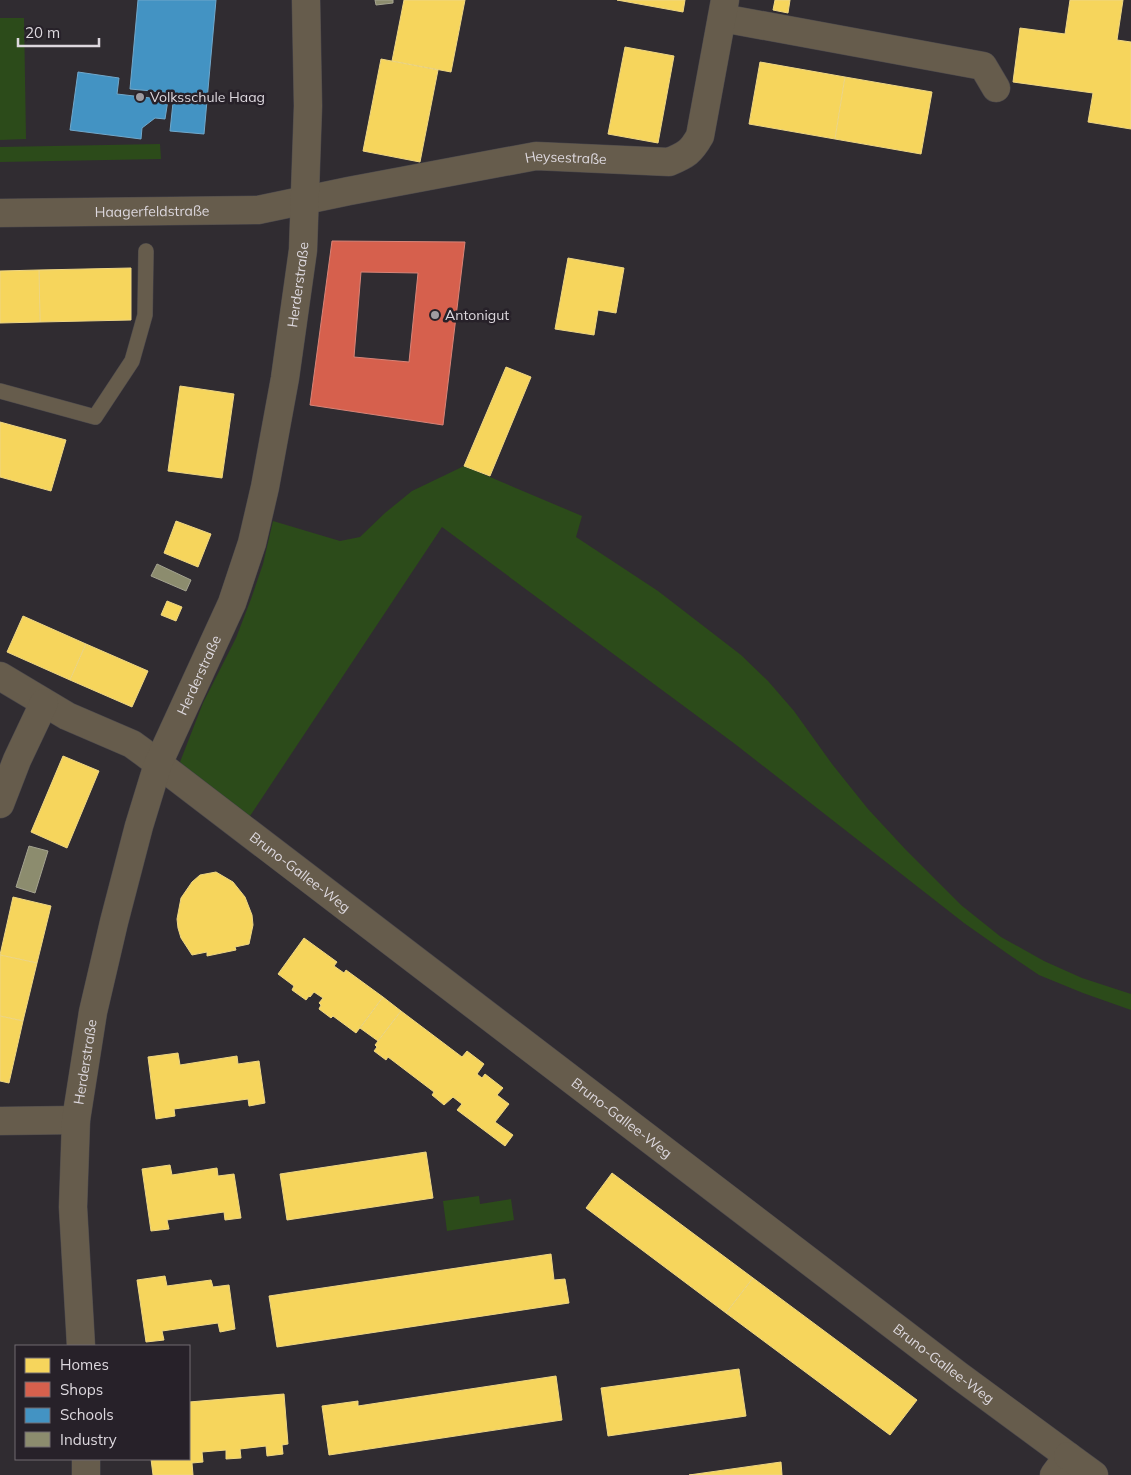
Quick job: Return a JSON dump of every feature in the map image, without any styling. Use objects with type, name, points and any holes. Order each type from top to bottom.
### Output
[{"type":"street","name":"Herderstraße","points":[[81,1345],[73,1208],[76,1120],[93,1012],[136,836],[158,764],[232,603],[252,543],[265,487],[285,378],[303,250],[308,106],[306,0]]},
{"type":"street","name":"Heysestraße","points":[[305,200],[536,156],[669,162],[686,155],[694,147],[700,136],[724,9],[983,66],[996,88]]},
{"type":"street","name":"Haagerfeldstraße","points":[[0,213],[258,210],[305,200]]},
{"type":"street","name":"Bruno-Gallee-Weg","points":[[0,676],[67,716],[132,744],[958,1375],[1061,1466],[1094,1475]]},
{"type":"street","points":[[0,804],[17,760],[44,703]]},
{"type":"street","points":[[0,1121],[76,1120]]},
{"type":"street","points":[[86,1460],[86,1475]]},
{"type":"lane","points":[[0,391],[95,417],[132,361],[145,315],[146,251]]},
{"type":"green space","points":[[0,18],[24,18],[26,139],[0,140]]},
{"type":"green space","points":[[160,144],[161,159],[0,162],[0,147]]},
{"type":"green space","points":[[464,466],[582,516],[576,537],[658,591],[741,655],[768,681],[794,711],[832,764],[868,809],[961,905],[1001,937],[1044,961],[1082,978],[1131,994],[1131,1010],[1039,975],[1008,954],[964,923],[735,744],[442,527],[248,819],[189,771],[180,762],[203,703],[236,638],[263,564],[273,521],[340,541],[360,537],[412,491]]},
{"type":"green space","points":[[479,1196],[480,1204],[511,1199],[514,1220],[447,1231],[443,1201]]},
{"type":"building: Homes","points":[[404,0],[465,0],[451,72],[392,61]]},
{"type":"building: Homes","points":[[617,0],[685,0],[683,12]]},
{"type":"building: Homes","points":[[775,0],[790,0],[788,13],[773,10]]},
{"type":"building: Homes","points":[[1070,0],[1123,0],[1117,40],[1131,42],[1131,129],[1088,122],[1093,93],[1013,82],[1020,28],[1065,34]]},
{"type":"building: Homes","points":[[625,47],[674,56],[658,143],[608,134]]},
{"type":"building: Homes","points":[[381,59],[438,70],[420,162],[363,151]]},
{"type":"building: Homes","points":[[760,62],[845,77],[835,139],[749,124]]},
{"type":"building: Homes","points":[[845,77],[932,92],[921,154],[835,139]]},
{"type":"building: Homes","points":[[568,258],[624,268],[616,313],[598,310],[594,335],[555,329]]},
{"type":"building: Homes","points":[[131,268],[131,320],[40,322],[39,270]]},
{"type":"building: Homes","points":[[39,270],[40,322],[0,323],[0,271]]},
{"type":"building: Homes","points":[[506,367],[531,377],[490,476],[464,466]]},
{"type":"building: Homes","points":[[180,386],[234,394],[222,478],[168,471]]},
{"type":"building: Homes","points":[[0,422],[66,440],[51,491],[0,477]]},
{"type":"building: Homes","points":[[176,521],[211,534],[198,567],[164,553]]},
{"type":"building: Homes","points":[[167,601],[182,607],[176,621],[161,615]]},
{"type":"building: Homes","points":[[23,616],[86,644],[70,680],[7,652]]},
{"type":"building: Homes","points":[[86,644],[148,671],[132,707],[70,680]]},
{"type":"building: Homes","points":[[63,756],[99,771],[67,848],[31,832]]},
{"type":"building: Homes","points":[[216,872],[233,882],[245,897],[252,915],[253,925],[249,944],[235,947],[236,950],[207,956],[207,952],[192,955],[181,938],[178,928],[177,919],[181,898],[192,882],[200,875]]},
{"type":"building: Homes","points":[[13,897],[51,906],[37,963],[0,955]]},
{"type":"building: Homes","points":[[304,938],[337,962],[334,966],[344,973],[346,970],[383,997],[356,1033],[333,1016],[331,1018],[319,1009],[321,1005],[319,1003],[323,998],[314,992],[306,1000],[292,990],[294,986],[278,974]]},
{"type":"building: Homes","points":[[0,955],[37,963],[23,1021],[0,1016]]},
{"type":"building: Homes","points":[[383,997],[401,1011],[378,1041],[360,1028]]},
{"type":"building: Homes","points":[[401,1011],[462,1057],[467,1051],[484,1064],[477,1074],[482,1078],[485,1074],[503,1088],[497,1095],[509,1104],[495,1122],[513,1135],[505,1146],[457,1110],[462,1104],[453,1097],[444,1105],[432,1095],[434,1092],[388,1057],[386,1060],[374,1051],[377,1047],[375,1045]]},
{"type":"building: Homes","points":[[0,1016],[23,1021],[9,1083],[0,1081]]},
{"type":"building: Homes","points":[[178,1053],[180,1065],[237,1056],[238,1064],[259,1061],[265,1103],[249,1106],[248,1099],[174,1109],[175,1116],[156,1119],[148,1057]]},
{"type":"building: Homes","points":[[426,1152],[433,1198],[287,1220],[280,1174]]},
{"type":"building: Homes","points":[[170,1165],[172,1175],[217,1168],[218,1176],[234,1174],[241,1218],[225,1220],[224,1212],[167,1220],[169,1229],[151,1231],[142,1169]]},
{"type":"building: Homes","points":[[612,1173],[753,1278],[726,1313],[586,1208]]},
{"type":"building: Homes","points":[[551,1254],[554,1280],[565,1279],[569,1303],[277,1347],[269,1296]]},
{"type":"building: Homes","points":[[165,1276],[167,1286],[211,1280],[213,1287],[229,1285],[235,1329],[220,1332],[218,1323],[162,1331],[164,1340],[146,1342],[137,1280]]},
{"type":"building: Homes","points":[[753,1278],[917,1400],[890,1435],[726,1313]]},
{"type":"building: Homes","points":[[739,1369],[746,1416],[608,1436],[601,1388]]},
{"type":"building: Homes","points":[[556,1376],[562,1420],[329,1455],[322,1406],[358,1401],[358,1406]]},
{"type":"building: Homes","points":[[284,1394],[288,1444],[282,1445],[283,1454],[267,1456],[266,1446],[240,1449],[241,1458],[226,1459],[226,1450],[202,1452],[203,1462],[192,1463],[193,1475],[153,1475],[151,1460],[190,1460],[190,1402]]},
{"type":"building: Homes","points":[[781,1462],[782,1475],[689,1475]]},
{"type":"building: Shops","name":"Antonigut","points":[[332,241],[465,242],[443,425],[310,405]],"holes":[[[361,272],[418,273],[409,362],[354,357]]]},
{"type":"building: Schools","points":[[138,0],[216,0],[204,134],[170,131],[174,93],[130,89]]},
{"type":"building: Schools","points":[[78,72],[119,78],[117,94],[168,100],[165,119],[155,118],[142,128],[141,139],[70,130]]},
{"type":"building: Industry","points":[[375,0],[393,0],[393,3],[376,5]]},
{"type":"building: Industry","points":[[157,564],[191,580],[186,591],[151,576]]},
{"type":"building: Industry","points":[[29,846],[48,851],[35,893],[16,887]]},
{"type":"place","name":"Volksschule Haag","points":[[140,97]]},
{"type":"place","name":"Antonigut","points":[[435,315]]}]
